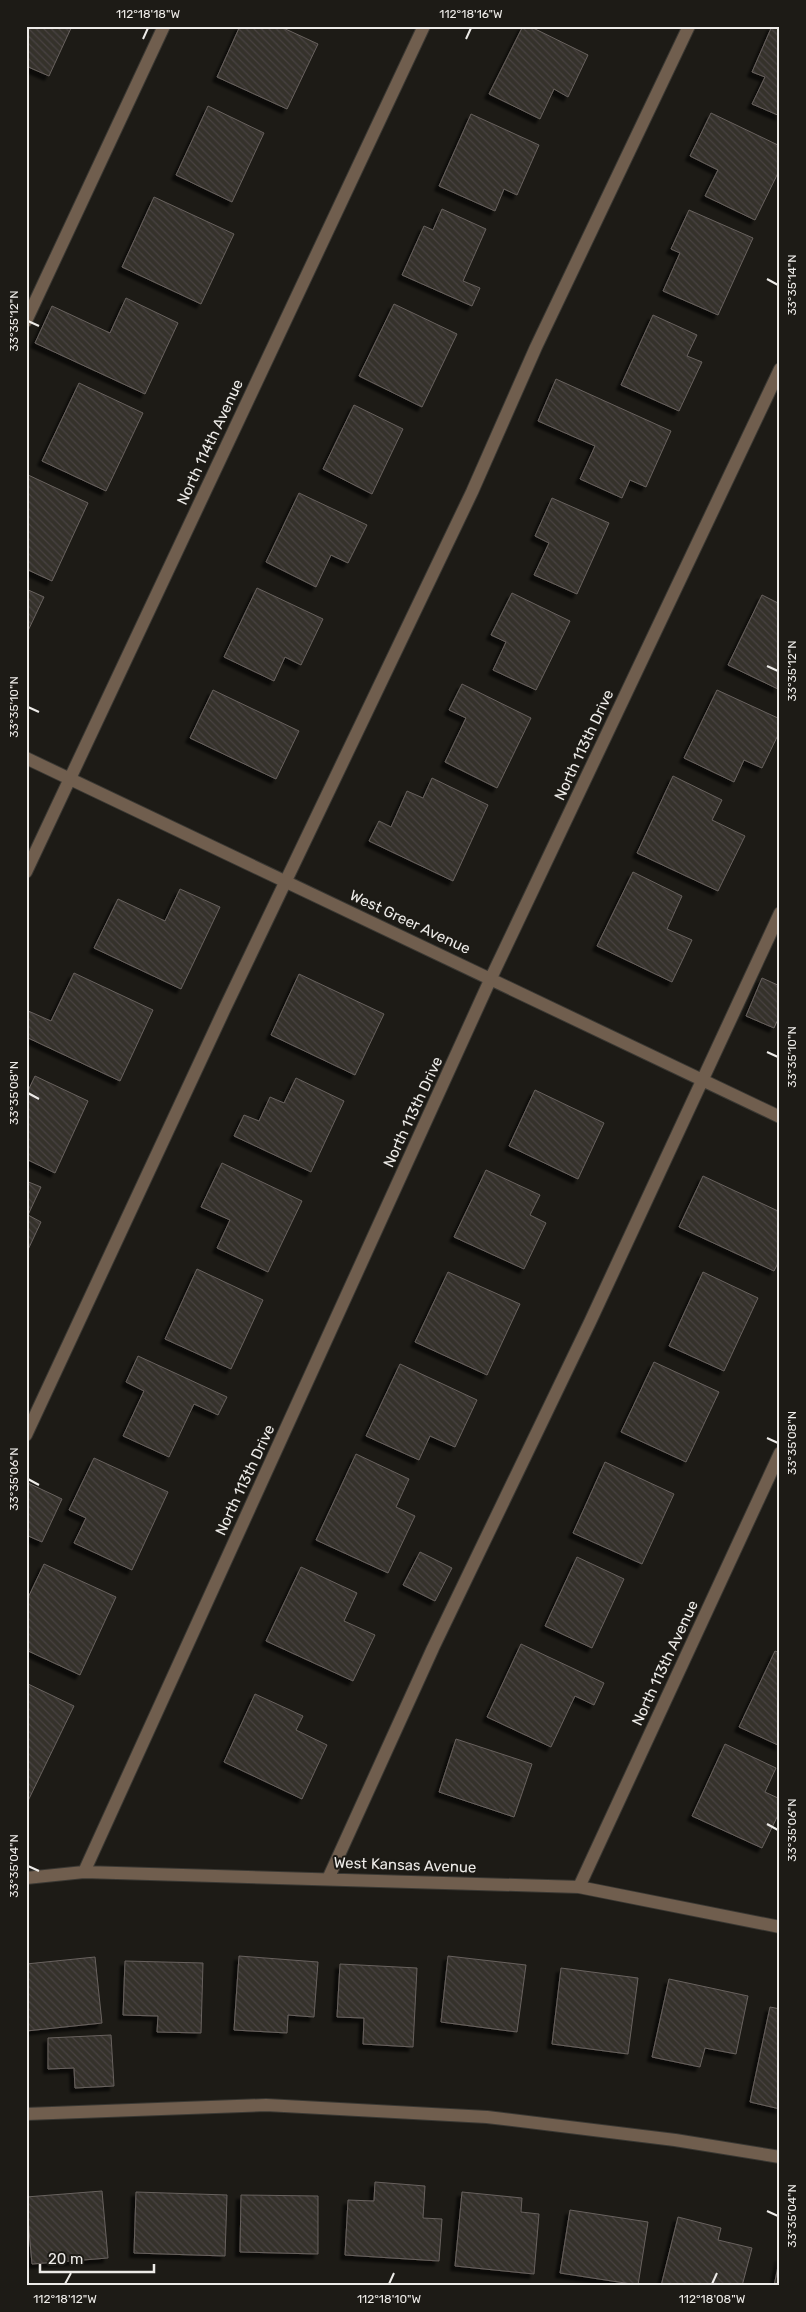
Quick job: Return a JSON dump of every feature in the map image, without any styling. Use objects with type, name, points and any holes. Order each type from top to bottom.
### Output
[{"type":"street","points":[[26,321],[164,26]]},
{"type":"street","name":"North 114th Avenue","points":[[26,872],[424,26]]},
{"type":"street","points":[[26,1435],[285,882],[472,492],[536,347],[688,26]]},
{"type":"street","name":"North 113th Drive","points":[[84,1872],[491,978],[780,369]]},
{"type":"street","name":"West Greer Avenue","points":[[26,758],[780,1117]]},
{"type":"street","points":[[328,1880],[433,1648],[590,1322],[780,913]]},
{"type":"street","name":"North 113th Avenue","points":[[579,1887],[780,1453]]},
{"type":"street","name":"West Kansas Avenue","points":[[26,1878],[84,1872],[579,1887],[780,1927]]},
{"type":"street","points":[[26,2114],[266,2105],[468,2116],[675,2140],[780,2157]]},
{"type":"building","points":[[26,26],[72,26],[49,76],[26,66]]},
{"type":"building","points":[[240,26],[279,26],[318,44],[287,109],[217,77]]},
{"type":"building","points":[[523,26],[529,26],[588,55],[568,97],[554,89],[540,119],[489,94]]},
{"type":"building","points":[[772,26],[780,28],[780,116],[752,104],[765,77],[752,72]]},
{"type":"building","points":[[208,106],[264,133],[232,202],[176,175]]},
{"type":"building","points":[[711,113],[780,146],[780,169],[755,220],[705,196],[718,170],[690,156]]},
{"type":"building","points":[[471,114],[539,145],[517,195],[504,189],[495,211],[439,186]]},
{"type":"building","points":[[154,197],[234,234],[201,304],[122,267]]},
{"type":"building","points":[[442,209],[486,229],[463,281],[480,288],[472,306],[402,275],[424,226],[433,230]]},
{"type":"building","points":[[689,210],[753,238],[718,315],[663,291],[680,253],[671,249]]},
{"type":"building","points":[[126,298],[178,323],[145,394],[35,343],[52,306],[110,333]]},
{"type":"building","points":[[394,304],[457,334],[422,407],[359,376]]},
{"type":"building","points":[[653,315],[697,335],[687,356],[702,362],[679,411],[621,385]]},
{"type":"building","points":[[556,379],[671,431],[646,487],[630,480],[622,498],[580,479],[595,446],[538,421]]},
{"type":"building","points":[[79,383],[143,413],[106,491],[42,461]]},
{"type":"building","points":[[354,405],[403,429],[372,494],[323,469]]},
{"type":"building","points":[[26,474],[88,503],[52,581],[26,569]]},
{"type":"building","points":[[299,493],[367,525],[348,563],[331,555],[316,587],[266,562]]},
{"type":"building","points":[[552,498],[609,523],[577,594],[534,575],[549,543],[535,536]]},
{"type":"building","points":[[257,588],[323,619],[301,665],[285,657],[274,681],[224,657]]},
{"type":"building","points":[[26,589],[44,597],[26,635]]},
{"type":"building","points":[[512,593],[570,621],[536,690],[493,670],[506,642],[491,635]]},
{"type":"building","points":[[762,595],[780,604],[778,689],[728,665]]},
{"type":"building","points":[[462,684],[531,718],[497,788],[445,762],[466,718],[449,710]]},
{"type":"building","points":[[213,690],[299,731],[276,779],[190,738]]},
{"type":"building","points":[[717,690],[780,719],[780,731],[762,768],[744,760],[734,782],[684,758]]},
{"type":"building","points":[[673,776],[722,800],[712,820],[745,836],[718,891],[637,853]]},
{"type":"building","points":[[432,778],[488,805],[453,881],[369,841],[379,821],[391,827],[407,791],[423,798]]},
{"type":"building","points":[[633,872],[682,896],[667,929],[692,940],[672,982],[597,946]]},
{"type":"building","points":[[180,889],[220,907],[181,989],[94,948],[118,899],[165,921]]},
{"type":"building","points":[[74,973],[153,1010],[120,1081],[26,1037],[26,1010],[51,1021]]},
{"type":"building","points":[[299,974],[384,1014],[355,1075],[271,1035]]},
{"type":"building","points":[[762,978],[780,986],[780,1015],[774,1028],[746,1016]]},
{"type":"building","points":[[35,1076],[88,1101],[55,1173],[26,1159],[26,1095]]},
{"type":"building","points":[[296,1078],[344,1101],[311,1172],[234,1136],[244,1115],[259,1121],[270,1097],[284,1103]]},
{"type":"building","points":[[535,1090],[604,1123],[578,1179],[509,1146]]},
{"type":"building","points":[[222,1163],[302,1201],[268,1272],[217,1248],[230,1220],[201,1207]]},
{"type":"building","points":[[486,1170],[540,1195],[530,1215],[546,1223],[524,1269],[454,1237]]},
{"type":"building","points":[[703,1176],[778,1211],[780,1208],[780,1259],[774,1271],[679,1227]]},
{"type":"building","points":[[26,1181],[41,1187],[28,1215],[41,1222],[26,1254]]},
{"type":"building","points":[[197,1269],[263,1300],[231,1369],[165,1339]]},
{"type":"building","points":[[448,1272],[520,1304],[487,1375],[415,1342]]},
{"type":"building","points":[[703,1272],[758,1298],[724,1371],[669,1346]]},
{"type":"building","points":[[138,1356],[227,1397],[218,1415],[194,1404],[169,1457],[123,1436],[144,1391],[126,1382]]},
{"type":"building","points":[[654,1362],[719,1392],[686,1462],[621,1432]]},
{"type":"building","points":[[400,1364],[477,1400],[455,1447],[430,1436],[419,1460],[366,1436]]},
{"type":"building","points":[[356,1454],[409,1479],[396,1507],[415,1516],[388,1573],[316,1540]]},
{"type":"building","points":[[94,1458],[168,1492],[132,1570],[74,1543],[86,1518],[69,1510]]},
{"type":"building","points":[[605,1462],[674,1494],[642,1564],[573,1533]]},
{"type":"building","points":[[26,1482],[62,1499],[42,1542],[26,1535]]},
{"type":"building","points":[[420,1552],[452,1568],[435,1601],[403,1585]]},
{"type":"building","points":[[577,1557],[624,1579],[592,1648],[545,1626]]},
{"type":"building","points":[[44,1564],[116,1597],[80,1675],[26,1650],[26,1602]]},
{"type":"building","points":[[301,1567],[357,1593],[344,1621],[375,1635],[353,1681],[266,1641]]},
{"type":"building","points":[[521,1644],[604,1683],[594,1705],[575,1696],[551,1747],[487,1717]]},
{"type":"building","points":[[775,1651],[780,1653],[780,1746],[739,1727]]},
{"type":"building","points":[[26,1683],[74,1706],[26,1805]]},
{"type":"building","points":[[255,1694],[303,1716],[296,1730],[327,1745],[302,1799],[224,1762]]},
{"type":"building","points":[[456,1739],[532,1764],[514,1817],[439,1792]]},
{"type":"building","points":[[725,1744],[776,1768],[765,1792],[780,1799],[780,1811],[762,1848],[692,1816]]},
{"type":"building","points":[[239,1956],[318,1962],[314,2017],[288,2015],[287,2033],[234,2030]]},
{"type":"building","points":[[448,1956],[526,1965],[517,2032],[441,2022]]},
{"type":"building","points":[[95,1957],[102,2023],[26,2031],[26,1964]]},
{"type":"building","points":[[125,1961],[203,1963],[201,2033],[157,2032],[158,2016],[123,2015]]},
{"type":"building","points":[[340,1964],[417,1968],[413,2047],[363,2044],[364,2018],[337,2017]]},
{"type":"building","points":[[561,1968],[638,1978],[628,2054],[552,2044]]},
{"type":"building","points":[[669,1979],[748,1996],[736,2054],[705,2048],[700,2067],[652,2057]]},
{"type":"building","points":[[770,2007],[780,2009],[780,2109],[750,2102]]},
{"type":"building","points":[[111,2035],[114,2086],[75,2088],[74,2068],[48,2069],[48,2038]]},
{"type":"building","points":[[375,2182],[425,2186],[423,2218],[442,2219],[439,2261],[345,2255],[348,2200],[374,2201]]},
{"type":"building","points":[[102,2191],[108,2258],[32,2264],[26,2197]]},
{"type":"building","points":[[136,2192],[227,2195],[225,2256],[134,2253]]},
{"type":"building","points":[[462,2192],[522,2198],[521,2212],[539,2214],[534,2274],[455,2266]]},
{"type":"building","points":[[241,2195],[318,2196],[318,2254],[240,2252]]},
{"type":"building","points":[[570,2210],[648,2222],[638,2285],[560,2273]]},
{"type":"building","points":[[678,2217],[721,2228],[718,2240],[752,2248],[742,2286],[661,2286]]},
{"type":"building","points":[[780,2257],[780,2286],[774,2286]]}]
